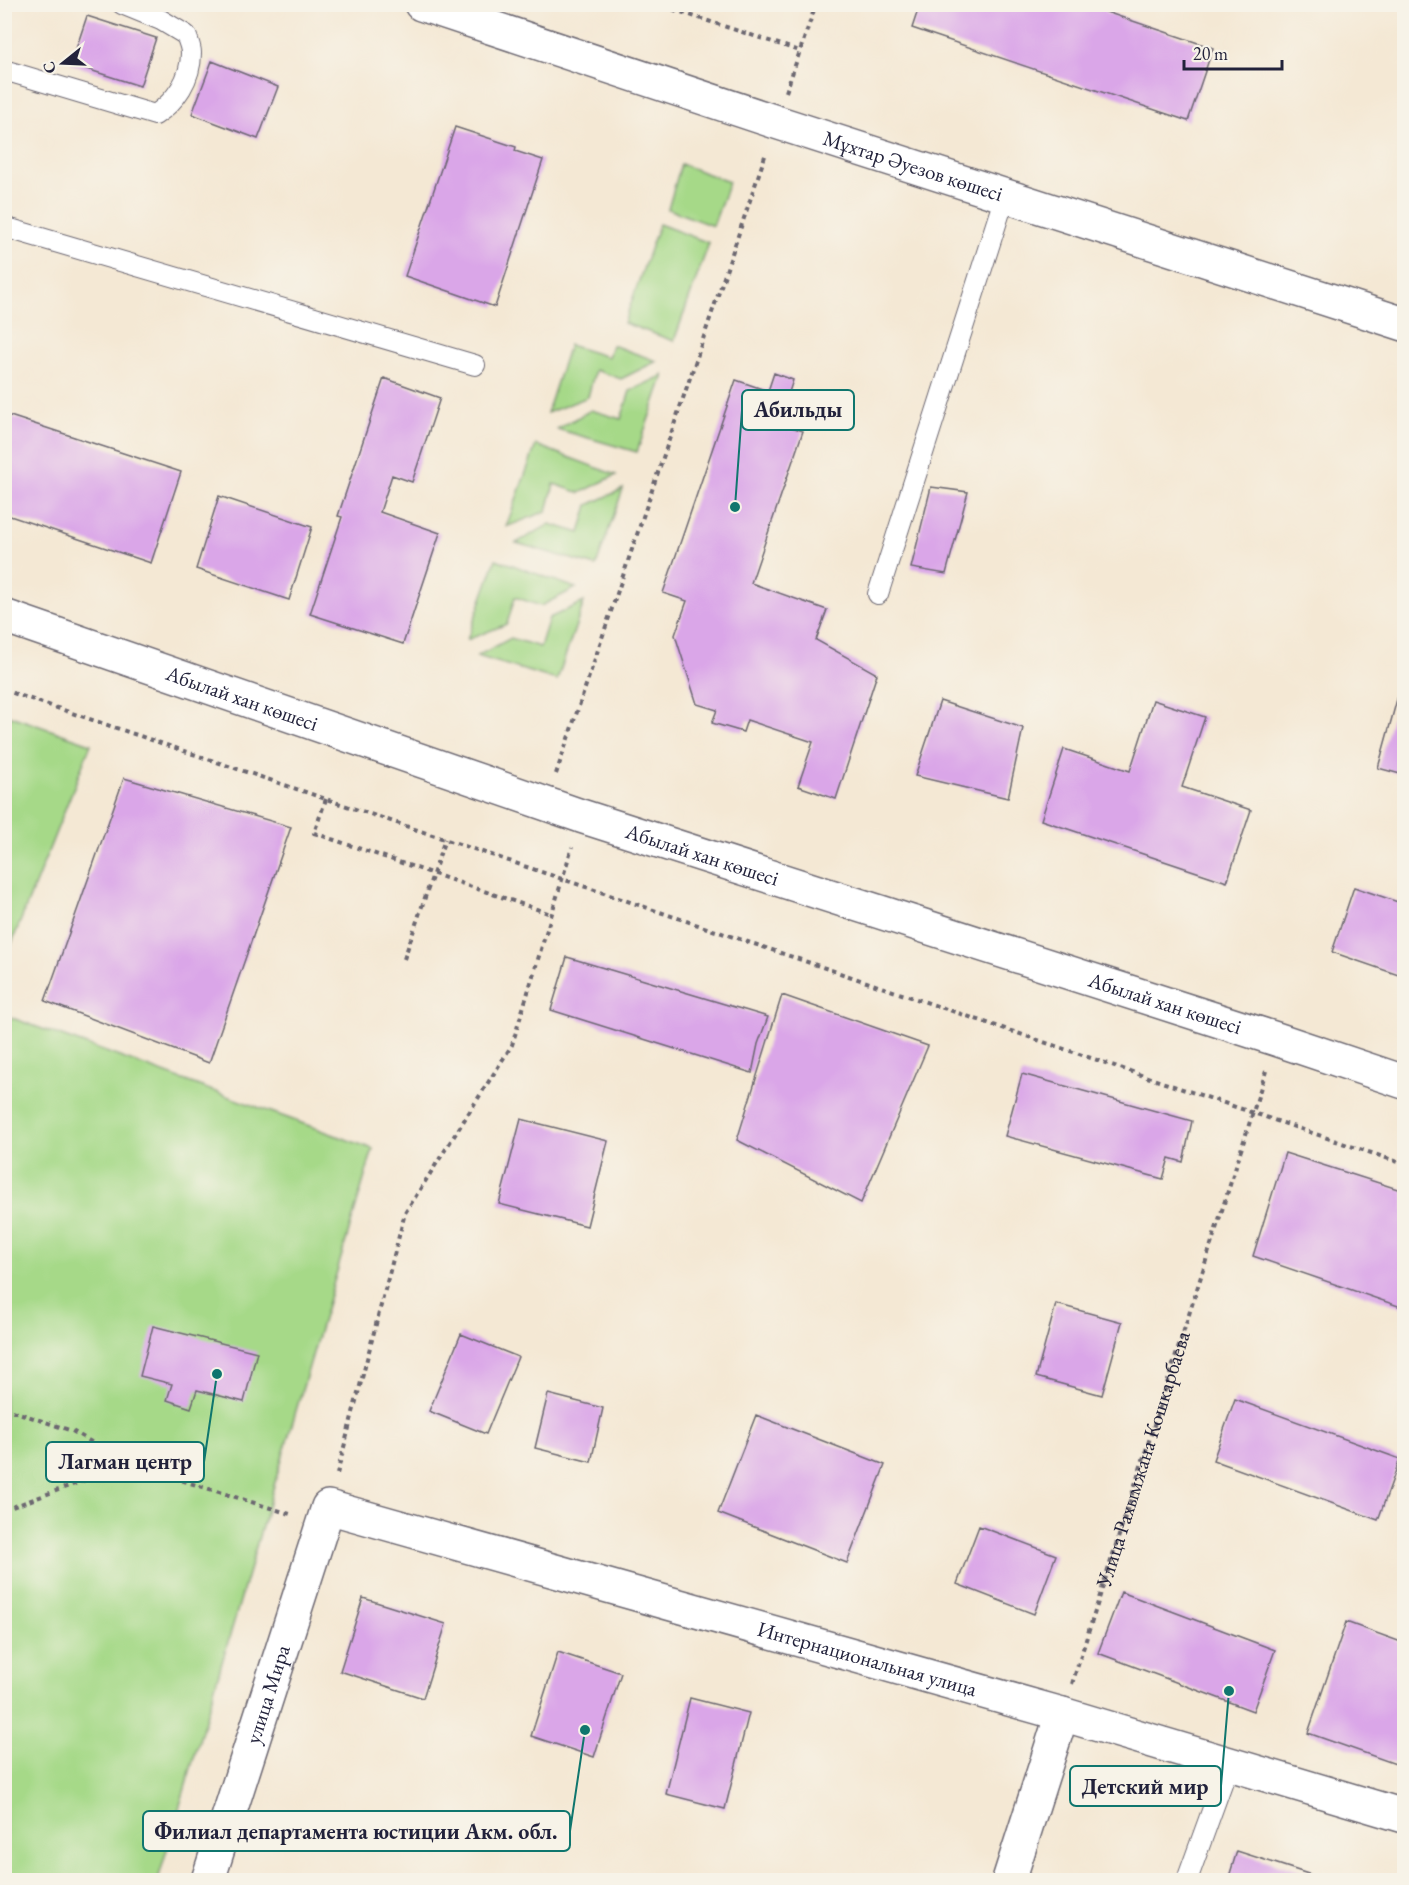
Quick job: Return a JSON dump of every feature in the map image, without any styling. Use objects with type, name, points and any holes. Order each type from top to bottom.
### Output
[{"type":"street","name":"Мұхтар Әуезов көшесі","points":[[421,4],[776,122],[1404,324]]},
{"type":"street","name":"Абылай хан көшесі","points":[[4,616],[581,816],[1404,1082]]},
{"type":"street","name":"Интернациональная улица","points":[[325,1516],[1062,1714],[1404,1816]]},
{"type":"street","name":"улица Мира","points":[[208,1881],[325,1516]]},
{"type":"street","points":[[1009,1881],[1062,1714]]},
{"type":"lane","points":[[4,70],[155,115],[168,106],[186,80],[192,51],[186,34],[161,20],[122,4]]},
{"type":"lane","points":[[878,594],[1005,196]]},
{"type":"lane","points":[[4,227],[475,365]]},
{"type":"lane","points":[[1187,1881],[1229,1764]]},
{"type":"path","points":[[656,4],[800,51]]},
{"type":"path","points":[[546,804],[816,4]]},
{"type":"path","points":[[4,690],[1404,1164]]},
{"type":"path","points":[[326,799],[314,833],[551,914]]},
{"type":"path","points":[[4,1408],[72,1431],[129,1464],[325,1516],[405,1213],[512,1045],[581,816]]},
{"type":"path","points":[[404,960],[445,839]]},
{"type":"path","name":"Улица Рахымжана Кошкарбаева","points":[[1062,1714],[1276,1039]]},
{"type":"path","points":[[4,1510],[129,1464]]},
{"type":"green space","points":[[681,164],[729,182],[713,226],[668,209]]},
{"type":"green space","points":[[659,224],[709,243],[674,341],[624,323]]},
{"type":"green space","points":[[569,345],[608,357],[612,345],[657,361],[621,379],[595,370],[588,397],[547,413]]},
{"type":"green space","points":[[664,375],[637,452],[557,429],[591,410],[621,419],[630,391]]},
{"type":"green space","points":[[536,445],[616,475],[580,493],[554,484],[547,511],[506,527]]},
{"type":"green space","points":[[623,489],[596,566],[516,543],[550,524],[580,533],[588,505]]},
{"type":"green space","points":[[496,559],[576,588],[541,606],[515,597],[507,624],[467,640]]},
{"type":"green space","points":[[584,602],[557,680],[477,656],[511,638],[540,647],[549,618]]},
{"type":"green space","points":[[4,714],[91,744],[5,960]]},
{"type":"green space","points":[[4,1015],[373,1149],[158,1880],[5,1880]]},
{"type":"building","points":[[920,4],[1108,4],[1106,12],[1213,48],[1188,121],[912,28]]},
{"type":"building","points":[[87,16],[156,38],[140,86],[71,64]]},
{"type":"building","points":[[212,61],[278,87],[258,139],[192,114]]},
{"type":"building","points":[[455,127],[516,147],[515,151],[543,160],[495,307],[405,276]]},
{"type":"building","points":[[774,373],[793,380],[779,423],[803,431],[751,583],[827,610],[816,640],[877,674],[836,799],[798,786],[813,742],[747,720],[743,732],[712,723],[717,710],[697,704],[675,635],[687,601],[663,593],[736,380],[768,391]]},
{"type":"building","points":[[384,378],[440,398],[412,482],[392,475],[380,512],[440,533],[403,644],[310,614],[342,517],[338,516]]},
{"type":"building","points":[[4,414],[181,472],[151,563],[4,514]]},
{"type":"building","points":[[931,487],[968,492],[946,574],[911,568]]},
{"type":"building","points":[[219,496],[312,527],[289,600],[196,569]]},
{"type":"building","points":[[1404,674],[1404,775],[1378,768]]},
{"type":"building","points":[[1153,700],[1205,717],[1182,787],[1251,810],[1227,882],[1041,820],[1064,749],[1130,771]]},
{"type":"building","points":[[940,701],[1023,728],[1008,798],[915,776]]},
{"type":"building","points":[[124,778],[291,827],[209,1063],[45,1001]]},
{"type":"building","points":[[1354,887],[1404,904],[1404,977],[1332,952]]},
{"type":"building","points":[[567,957],[768,1017],[758,1044],[752,1073],[551,1010]]},
{"type":"building","points":[[782,995],[928,1046],[861,1203],[737,1140]]},
{"type":"building","points":[[1022,1074],[1192,1121],[1183,1162],[1169,1158],[1163,1179],[1005,1136]]},
{"type":"building","points":[[521,1119],[608,1141],[587,1226],[499,1204]]},
{"type":"building","points":[[1285,1153],[1404,1191],[1404,1308],[1253,1256]]},
{"type":"building","points":[[1056,1304],[1122,1322],[1102,1395],[1036,1377]]},
{"type":"building","points":[[153,1326],[257,1352],[244,1402],[197,1390],[191,1408],[167,1400],[172,1384],[140,1376]]},
{"type":"building","points":[[461,1334],[518,1357],[486,1434],[429,1411]]},
{"type":"building","points":[[548,1394],[603,1408],[591,1462],[535,1448]]},
{"type":"building","points":[[1235,1399],[1400,1459],[1378,1520],[1213,1460]]},
{"type":"building","points":[[756,1415],[885,1465],[847,1563],[718,1513]]},
{"type":"building","points":[[979,1526],[1056,1555],[1034,1614],[957,1584]]},
{"type":"building","points":[[1121,1592],[1275,1650],[1253,1711],[1098,1653]]},
{"type":"building","points":[[363,1598],[446,1624],[423,1698],[340,1671]]},
{"type":"building","points":[[1346,1622],[1404,1643],[1404,1767],[1308,1733]]},
{"type":"building","points":[[558,1652],[621,1673],[594,1757],[531,1736]]},
{"type":"building","points":[[690,1698],[749,1713],[725,1809],[666,1794]]},
{"type":"building","points":[[1237,1851],[1327,1880],[1228,1880]]},
{"type":"place","name":"Абильды","points":[[735,507]]},
{"type":"place","name":"Лагман центр","points":[[217,1374]]},
{"type":"place","name":"Детский мир","points":[[1229,1691]]},
{"type":"place","name":"Филиал департамента юстиции Акм. обл.","points":[[585,1730]]}]
